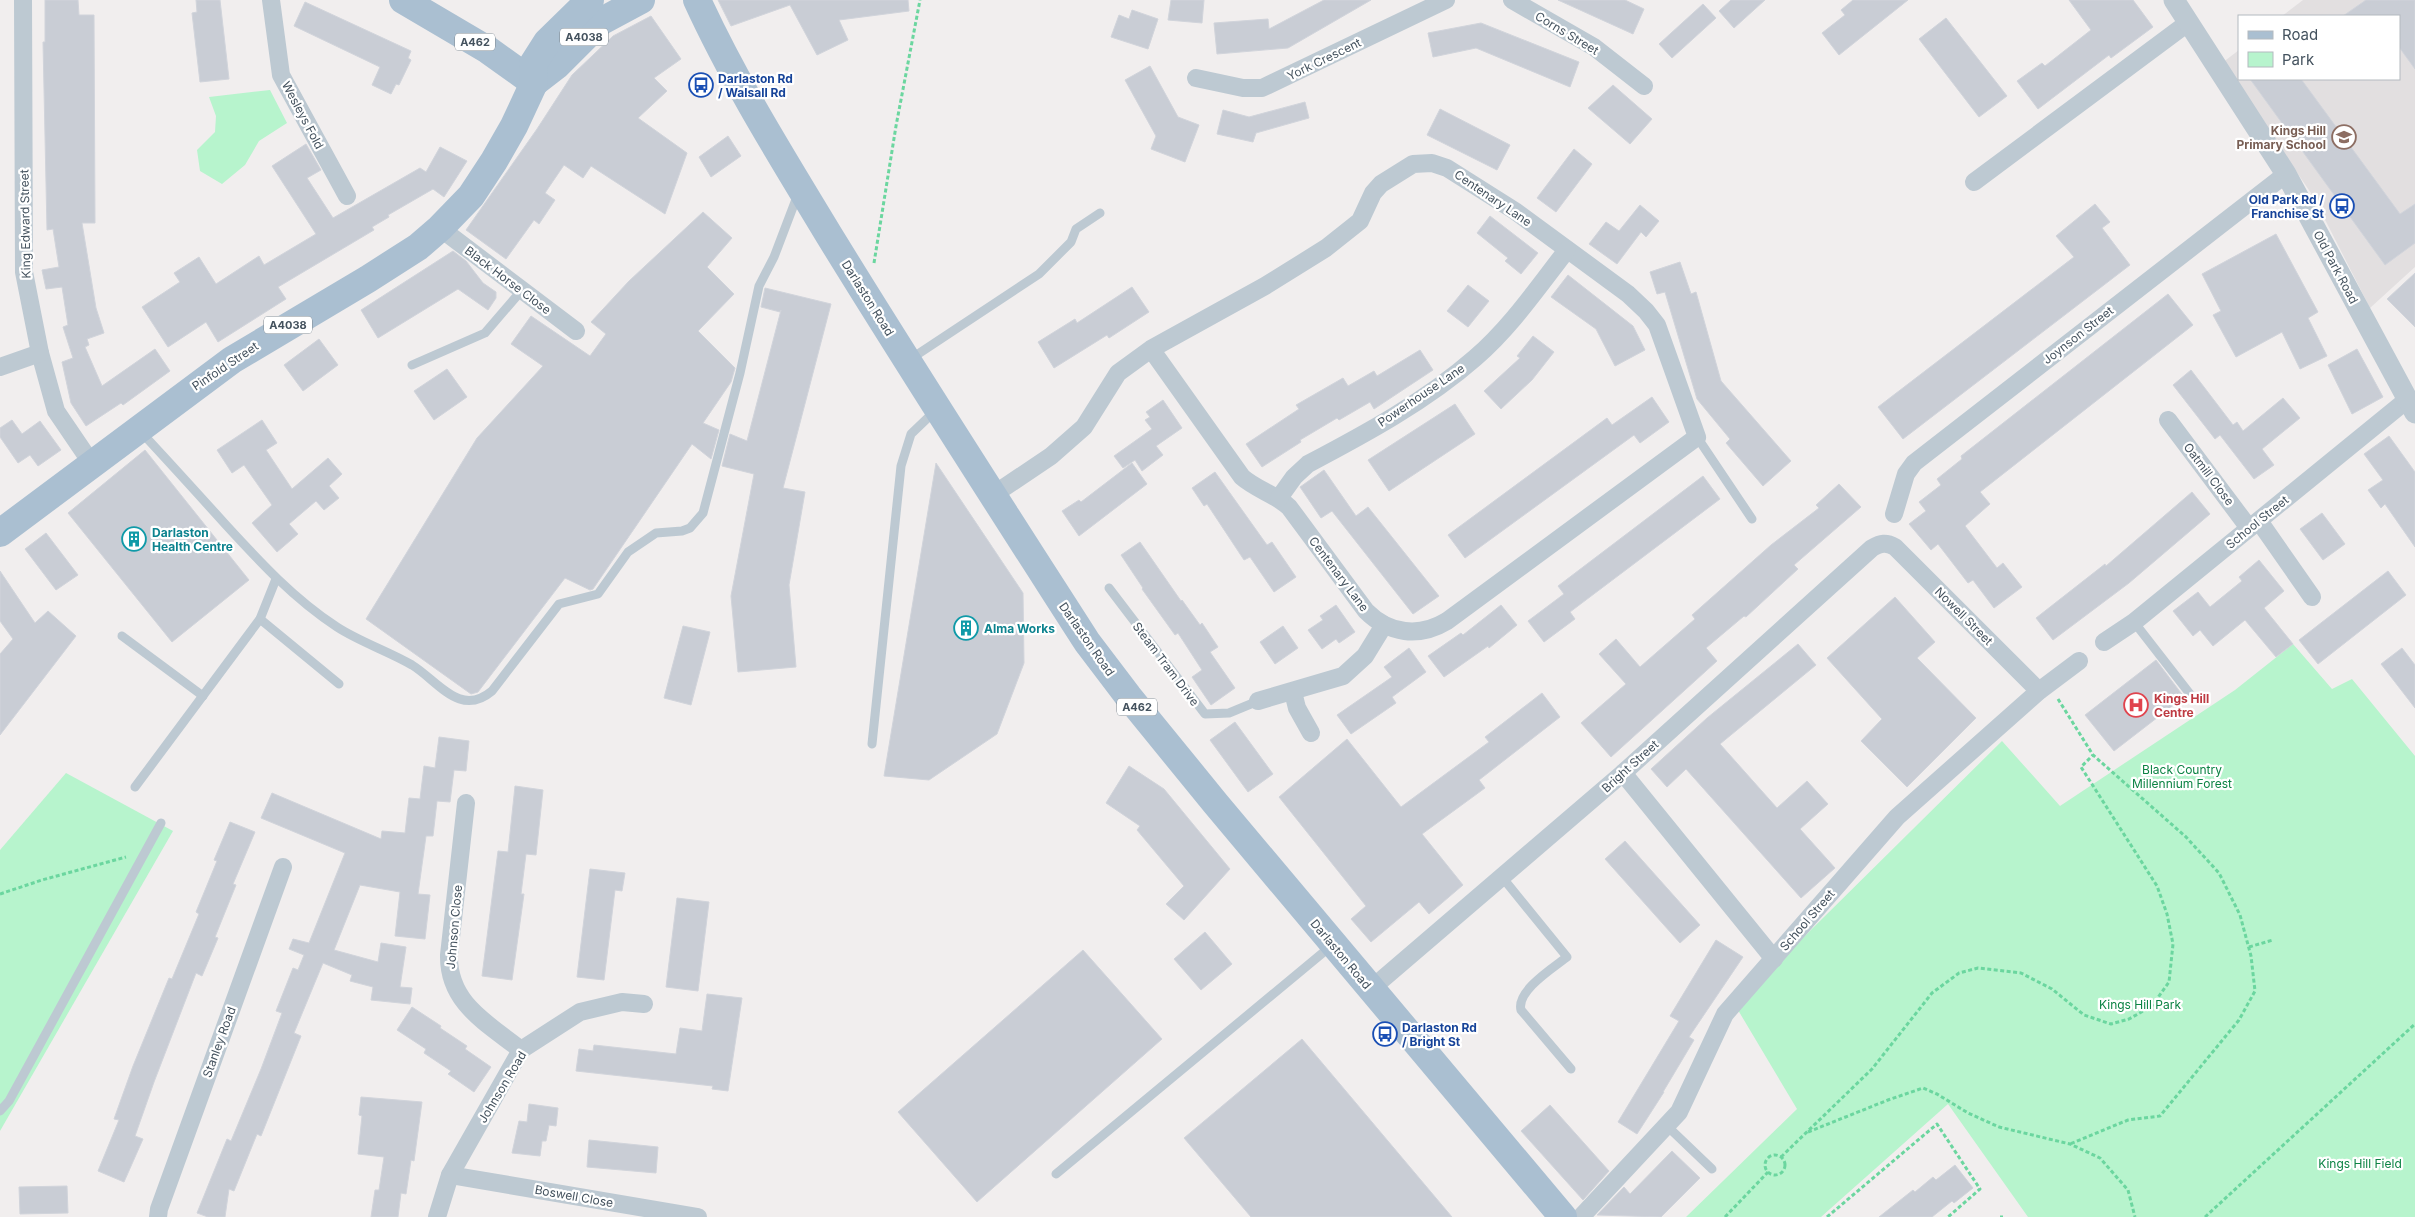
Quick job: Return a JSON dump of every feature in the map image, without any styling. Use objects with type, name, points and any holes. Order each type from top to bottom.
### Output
[{"type":"main road","name":"A4038","points":[[534,83],[533,64],[547,42],[590,0]]},
{"type":"main road","name":"A4038","points":[[534,83],[556,66],[600,22],[641,0]]},
{"type":"main road","name":"Darlaston Road","points":[[697,0],[715,40],[800,187],[868,299],[1087,642],[1128,696],[1334,945],[1563,1217]]},
{"type":"main road","name":"A462","points":[[410,2],[488,50],[534,83]]},
{"type":"main road","name":"Pinfold Street","points":[[0,533],[138,428],[232,360],[418,247],[440,228],[471,196],[514,126],[534,83]]},
{"type":"street","name":"King Edward Street","points":[[24,0],[24,272],[40,353],[56,411],[92,464]]},
{"type":"street","name":"Wesleys Fold","points":[[271,0],[281,75],[346,196]]},
{"type":"street","name":"York Crescent","points":[[1196,78],[1243,88],[1262,88],[1446,0]]},
{"type":"street","name":"Corns Street","points":[[1512,0],[1594,47],[1644,86]]},
{"type":"street","name":"Old Park Road","points":[[2174,0],[2286,174],[2411,406]]},
{"type":"street","points":[[1974,182],[2188,22]]},
{"type":"street","name":"Centenary Lane","points":[[993,495],[1050,456],[1084,427],[1118,373],[1151,349],[1265,286],[1326,248],[1360,221],[1374,193],[1381,184],[1413,164],[1432,163],[1468,179],[1628,294],[1652,318],[1657,326],[1697,437],[1437,628],[1423,632],[1407,632],[1384,625],[1366,611],[1289,506],[1279,498],[1252,486],[1242,477],[1151,349]]},
{"type":"street","name":"Joynson Street","points":[[1894,514],[1906,474],[1914,463],[2286,174]]},
{"type":"street","name":"Black Horse Close","points":[[440,228],[576,331]]},
{"type":"street","name":"Powerhouse Lane","points":[[1279,498],[1294,477],[1308,464],[1416,402],[1476,357],[1523,306],[1567,250]]},
{"type":"street","points":[[0,368],[40,353]]},
{"type":"street","name":"School Street","points":[[2104,642],[2134,622],[2254,524],[2411,406]]},
{"type":"street","name":"Oatmill Close","points":[[2168,420],[2312,597]]},
{"type":"street","name":"Nowell Street","points":[[1887,543],[1895,547],[2044,688]]},
{"type":"street","name":"Bright Street","points":[[1371,989],[1623,773],[1872,548],[1887,543]]},
{"type":"street","name":"Steam Tram Drive","points":[[1258,701],[1343,676],[1365,656],[1384,625]]},
{"type":"street","name":"School Street","points":[[1581,1217],[1679,1112],[1726,1014],[1897,817],[2044,688],[2079,661]]},
{"type":"street","points":[[1293,692],[1298,708],[1310,733]]},
{"type":"street","points":[[1623,773],[1774,959]]},
{"type":"street","name":"Johnson Close","points":[[466,803],[449,955],[450,976],[452,984],[464,1003],[521,1050]]},
{"type":"street","name":"Stanley Road","points":[[158,1217],[161,1201],[283,867]]},
{"type":"street","name":"Johnson Road","points":[[437,1217],[450,1175],[521,1050],[580,1012],[622,1002],[644,1004]]},
{"type":"street","name":"Boswell Close","points":[[450,1175],[698,1217]]},
{"type":"lane","points":[[138,428],[276,579],[338,628],[412,665],[456,698],[473,702],[483,699],[492,692],[559,604],[598,594],[628,552],[656,533],[682,531],[690,528],[703,513],[740,373],[759,286],[774,257],[800,187]]},
{"type":"lane","points":[[907,361],[1039,274],[1071,242],[1076,229],[1100,213]]},
{"type":"lane","points":[[412,365],[485,333],[522,290]]},
{"type":"lane","points":[[872,744],[901,466],[911,434],[938,409]]},
{"type":"lane","name":"Centenary Lane","points":[[1697,437],[1752,519]]},
{"type":"lane","points":[[135,787],[260,619],[276,579]]},
{"type":"lane","name":"Steam Tram Drive","points":[[1108,588],[1205,714],[1229,713],[1258,701]]},
{"type":"lane","points":[[260,619],[339,684]]},
{"type":"lane","points":[[2134,622],[2190,694]]},
{"type":"lane","points":[[122,636],[203,696]]},
{"type":"lane","points":[[0,1112],[9,1101],[161,823]]},
{"type":"lane","points":[[1502,877],[1567,957],[1524,993],[1519,1003],[1521,1010],[1571,1069]]},
{"type":"lane","points":[[1056,1174],[1334,945]]},
{"type":"lane","points":[[1666,1126],[1712,1169]]},
{"type":"path","points":[[868,299],[896,126],[920,0]]},
{"type":"path","points":[[2044,688],[2093,755],[2186,837],[2219,874],[2240,915],[2249,947],[2256,991],[2239,1020],[2160,1116],[2128,1120],[2070,1144]]},
{"type":"path","points":[[1781,1157],[1872,1069],[1932,993],[1959,973],[1978,968],[2021,974],[2052,989],[2084,1014],[2111,1024],[2128,1019],[2152,1006],[2169,982],[2173,944],[2167,914],[2157,886],[2081,768],[2093,755]]},
{"type":"path","points":[[0,894],[42,880],[146,851]]},
{"type":"path","points":[[2249,947],[2272,940]]},
{"type":"path","points":[[2205,1217],[2415,1024]]},
{"type":"path","points":[[1805,1133],[1922,1088],[1938,1094],[1968,1113],[1999,1127],[2070,1144],[2100,1158],[2128,1190],[2135,1217]]},
{"type":"path","points":[[1827,1217],[1937,1124],[1980,1189],[1948,1217]]},
{"type":"path","points":[[1776,1155],[1781,1157],[1784,1162],[1784,1169],[1780,1173],[1768,1172],[1765,1167],[1766,1161],[1770,1156],[1776,1155]]},
{"type":"path","points":[[1725,1217],[1768,1172]]},
{"type":"shaded area","name":"Kings Hill Primary School","points":[[2303,0],[2415,0],[2415,267],[2370,308],[2313,196],[2222,63],[2238,51],[2238,80],[2400,80],[2400,15],[2283,15]]},
{"type":"green space","points":[[270,90],[287,123],[259,141],[245,165],[222,184],[200,171],[197,150],[215,132],[216,116],[209,97]]},
{"type":"green space","name":"Kings Hill Park","points":[[2293,644],[2332,689],[2352,679],[2415,756],[2415,1217],[2028,1217],[1948,1104],[1821,1217],[1686,1217],[1797,1109],[1735,1005],[2002,741],[2060,806],[2235,690]]},
{"type":"green space","points":[[66,773],[173,831],[0,1131],[0,850]]},
{"type":"building","points":[[45,0],[78,0],[79,15],[94,15],[95,223],[82,223],[96,308],[104,333],[87,339],[89,345],[85,347],[102,386],[155,349],[170,371],[123,405],[121,403],[86,426],[71,403],[62,362],[73,358],[63,327],[68,325],[62,287],[46,289],[42,270],[59,267],[53,229],[47,230],[43,42],[45,42]]},
{"type":"building","points":[[196,0],[220,0],[229,79],[200,82],[192,13],[197,12]]},
{"type":"building","points":[[718,0],[908,0],[909,11],[839,20],[848,40],[817,55],[790,5],[731,26]]},
{"type":"building","points":[[1171,0],[1204,0],[1202,23],[1168,20]]},
{"type":"building","points":[[1324,0],[1371,0],[1288,48],[1217,54],[1214,23],[1268,19],[1269,29]]},
{"type":"building","points":[[1558,0],[1625,0],[1644,9],[1633,34]]},
{"type":"building","points":[[1731,0],[1765,0],[1734,28],[1719,11]]},
{"type":"building","points":[[1853,0],[1908,0],[1839,55],[1822,33],[1845,15],[1841,10]]},
{"type":"building","points":[[2069,0],[2133,0],[2153,27],[2111,58],[2109,55],[2038,109],[2017,81],[2042,63],[2045,66],[2091,30]]},
{"type":"building","points":[[2366,0],[2415,0],[2415,69],[2400,48],[2400,15],[2344,15]]},
{"type":"building","points":[[305,2],[411,51],[408,58],[411,60],[399,85],[396,84],[391,94],[372,85],[380,67],[294,26]]},
{"type":"building","points":[[1703,4],[1716,18],[1672,58],[1659,44]]},
{"type":"building","points":[[1132,10],[1158,19],[1148,49],[1111,37],[1119,15],[1129,19]]},
{"type":"building","points":[[651,16],[681,59],[654,78],[667,91],[638,118],[687,153],[665,214],[591,166],[583,178],[564,165],[545,193],[555,200],[539,224],[534,220],[506,259],[466,230],[537,129],[572,75],[613,36]]},
{"type":"building","points":[[1946,18],[2007,96],[1979,117],[1919,39]]},
{"type":"building","points":[[1481,23],[1579,62],[1570,87],[1476,48],[1433,57],[1428,33]]},
{"type":"building","points":[[1150,66],[1178,117],[1199,125],[1185,162],[1151,149],[1156,136],[1125,80]]},
{"type":"building","points":[[2251,80],[2302,80],[2400,214],[2415,204],[2415,243],[2385,265]]},
{"type":"building","points":[[1613,85],[1652,119],[1630,144],[1588,108]]},
{"type":"building","points":[[1305,102],[1309,118],[1256,133],[1253,142],[1217,134],[1223,110],[1249,117]]},
{"type":"building","points":[[1440,109],[1510,145],[1497,170],[1427,135]]},
{"type":"building","points":[[728,136],[741,156],[711,177],[699,157]]},
{"type":"building","points":[[306,144],[321,170],[307,178],[333,218],[420,168],[426,172],[440,147],[467,161],[444,197],[433,189],[388,215],[389,217],[372,227],[374,230],[278,287],[286,299],[218,342],[206,322],[168,347],[142,307],[180,282],[174,273],[199,257],[216,284],[259,256],[264,265],[316,234],[272,166]]},
{"type":"building","points":[[1574,149],[1592,164],[1556,212],[1537,198]]},
{"type":"building","points":[[2095,204],[2110,222],[2102,228],[2130,265],[1903,439],[1878,407],[2074,257],[2056,236]]},
{"type":"building","points":[[1640,205],[1659,221],[1646,237],[1641,232],[1617,264],[1589,244],[1606,222],[1619,231]]},
{"type":"building","points":[[703,212],[732,238],[707,267],[734,294],[698,331],[735,368],[731,382],[703,423],[719,430],[711,459],[692,444],[593,589],[590,590],[565,578],[478,692],[471,694],[366,619],[477,438],[543,366],[511,344],[531,316],[590,356],[606,334],[591,322],[629,281]]},
{"type":"building","points":[[1490,216],[1538,253],[1521,274],[1505,261],[1508,258],[1477,233]]},
{"type":"building","points":[[2276,234],[2318,312],[2308,318],[2327,356],[2300,369],[2282,332],[2236,357],[2213,315],[2221,311],[2202,274]]},
{"type":"building","points":[[453,251],[466,261],[483,283],[496,292],[496,298],[488,310],[458,289],[378,338],[361,310]]},
{"type":"building","points":[[1680,262],[1691,294],[1696,292],[1721,381],[1791,461],[1763,486],[1726,443],[1730,439],[1697,399],[1665,292],[1657,294],[1650,272]]},
{"type":"building","points":[[2415,273],[2415,327],[2387,299]]},
{"type":"building","points":[[1568,275],[1633,326],[1645,350],[1615,366],[1596,329],[1551,297]]},
{"type":"building","points":[[1468,285],[1489,301],[1468,327],[1447,311]]},
{"type":"building","points":[[1132,287],[1149,312],[1109,338],[1107,335],[1054,368],[1038,342],[1075,319],[1077,323]]},
{"type":"building","points":[[765,288],[831,304],[783,488],[805,492],[789,585],[796,667],[738,672],[731,596],[754,474],[722,466],[730,434],[747,441],[781,310],[780,312],[761,307]]},
{"type":"building","points":[[2168,294],[2193,325],[1980,492],[1990,504],[1965,526],[1997,568],[2003,563],[2022,587],[1994,608],[1973,580],[1968,583],[1938,544],[1931,550],[1909,524],[1926,511],[1919,502],[1941,485],[1937,479],[1962,459],[1961,456]]},
{"type":"building","points":[[1533,336],[1554,352],[1532,380],[1501,409],[1484,391],[1520,358],[1517,356]]},
{"type":"building","points":[[319,339],[338,365],[303,391],[284,365]]},
{"type":"building","points":[[2357,349],[2383,397],[2352,414],[2328,365]]},
{"type":"building","points":[[1420,350],[1433,370],[1374,409],[1370,402],[1339,420],[1337,418],[1300,440],[1301,442],[1262,467],[1246,444],[1299,409],[1296,405],[1343,378],[1348,386],[1374,371],[1377,376]]},
{"type":"building","points":[[447,369],[467,397],[434,420],[414,391]]},
{"type":"building","points":[[2191,370],[2233,425],[2237,422],[2243,431],[2283,398],[2300,418],[2262,449],[2274,465],[2254,479],[2220,435],[2215,439],[2173,385]]},
{"type":"building","points":[[1652,397],[1669,422],[1640,443],[1634,435],[1465,558],[1448,535],[1607,418],[1612,425]]},
{"type":"building","points":[[1163,400],[1182,428],[1156,446],[1163,455],[1142,471],[1135,460],[1123,468],[1114,456],[1152,429],[1145,420],[1150,417],[1146,412]]},
{"type":"building","points":[[1455,404],[1475,434],[1389,491],[1368,460]]},
{"type":"building","points":[[12,420],[22,434],[40,421],[61,450],[38,466],[30,455],[18,463],[0,437],[0,428]]},
{"type":"building","points":[[262,420],[277,443],[266,450],[292,489],[328,458],[342,474],[329,486],[339,498],[324,510],[316,501],[289,524],[298,534],[277,552],[252,523],[272,505],[244,465],[232,473],[217,450]]},
{"type":"building","points":[[2389,436],[2415,472],[2415,547],[2385,504],[2381,508],[2368,490],[2383,480],[2364,454]]},
{"type":"building","name":"Darlaston Health Centre","points":[[145,450],[249,580],[172,642],[68,513]]},
{"type":"building","name":"Alma Works","points":[[936,463],[1023,593],[1024,663],[997,734],[929,780],[884,776]]},
{"type":"building","points":[[1132,463],[1147,484],[1079,536],[1062,511],[1079,500],[1081,502]]},
{"type":"building","points":[[1324,470],[1356,516],[1368,507],[1439,596],[1413,614],[1332,511],[1321,518],[1300,487]]},
{"type":"building","points":[[1215,472],[1267,545],[1272,542],[1296,577],[1274,592],[1250,557],[1244,560],[1207,504],[1204,506],[1192,488]]},
{"type":"building","points":[[1703,476],[1720,499],[1570,612],[1575,619],[1544,642],[1528,621],[1564,594],[1558,586]]},
{"type":"building","points":[[1839,484],[1861,507],[1794,565],[1798,569],[1746,617],[1744,616],[1706,648],[1717,661],[1611,757],[1581,723],[1626,684],[1599,654],[1616,639],[1640,667],[1695,619],[1692,615],[1771,545],[1819,508],[1816,505]]},
{"type":"building","points":[[2192,492],[2210,514],[2129,583],[2053,640],[2036,618],[2105,564],[2106,566]]},
{"type":"building","points":[[2322,513],[2345,544],[2323,560],[2300,529]]},
{"type":"building","points":[[46,533],[78,575],[56,590],[25,549]]},
{"type":"building","points":[[1140,542],[1181,601],[1200,625],[1202,623],[1218,647],[1210,652],[1235,688],[1211,705],[1192,677],[1202,670],[1178,633],[1175,635],[1142,589],[1121,555]]},
{"type":"building","points":[[2259,560],[2284,591],[2264,608],[2293,644],[2276,657],[2245,620],[2213,646],[2200,630],[2193,636],[2173,611],[2198,592],[2210,607],[2242,581],[2239,577]]},
{"type":"building","points":[[0,571],[35,623],[48,611],[76,636],[0,735],[0,654],[13,639],[0,621]]},
{"type":"building","points":[[2388,571],[2406,595],[2318,664],[2299,640]]},
{"type":"building","points":[[1895,597],[1935,642],[1917,658],[1976,718],[1907,787],[1861,741],[1882,719],[1827,658]]},
{"type":"building","points":[[1336,605],[1355,632],[1339,643],[1336,639],[1322,649],[1308,630],[1323,620],[1320,616]]},
{"type":"building","points":[[1501,605],[1517,625],[1489,648],[1488,646],[1444,677],[1428,656],[1461,633],[1463,635]]},
{"type":"building","points":[[683,626],[710,632],[691,705],[664,698]]},
{"type":"building","points":[[1283,626],[1298,648],[1275,664],[1260,642]]},
{"type":"building","points":[[1798,644],[1816,665],[1720,744],[1777,808],[1807,781],[1828,804],[1800,829],[1835,868],[1801,898],[1686,769],[1667,787],[1651,769],[1707,718]]},
{"type":"building","points":[[1409,648],[1426,672],[1392,697],[1396,703],[1351,734],[1337,715],[1392,677],[1384,667]]},
{"type":"building","points":[[2402,648],[2415,665],[2415,708],[2381,664]]},
{"type":"building","name":"Kings Hill Centre","points":[[2156,660],[2184,697],[2114,751],[2085,715]]},
{"type":"building","points":[[1542,693],[1560,717],[1479,780],[1485,788],[1422,834],[1463,885],[1429,914],[1419,902],[1371,942],[1351,919],[1366,906],[1279,797],[1347,739],[1401,807],[1489,742],[1485,737]]},
{"type":"building","points":[[1235,722],[1273,774],[1248,792],[1210,740]]},
{"type":"building","points":[[439,737],[469,741],[466,771],[454,770],[450,802],[437,801],[433,836],[426,836],[418,894],[430,895],[425,939],[395,936],[400,892],[360,885],[334,950],[378,962],[381,943],[406,947],[400,987],[412,988],[410,1004],[371,1000],[373,987],[350,981],[352,975],[323,963],[294,1033],[301,1036],[261,1136],[257,1134],[234,1191],[229,1189],[225,1217],[208,1217],[197,1213],[227,1139],[231,1141],[261,1069],[282,1013],[276,1011],[293,968],[298,970],[304,955],[289,949],[293,939],[309,943],[345,853],[261,818],[272,793],[381,839],[382,831],[405,833],[409,798],[420,799],[424,766],[435,768]]},
{"type":"building","points":[[1129,766],[1164,789],[1230,869],[1184,920],[1166,904],[1184,886],[1137,830],[1140,826],[1106,803]]},
{"type":"building","points":[[515,786],[543,790],[536,855],[526,854],[521,894],[524,894],[512,980],[482,976],[498,851],[508,852]]},
{"type":"building","points":[[230,822],[255,832],[233,884],[236,885],[215,937],[218,938],[202,976],[196,973],[154,1082],[135,1136],[143,1139],[124,1182],[98,1171],[119,1120],[114,1119],[133,1066],[169,978],[172,979],[199,914],[196,912],[217,861],[214,860]]},
{"type":"building","points":[[1625,841],[1700,925],[1680,943],[1605,859]]},
{"type":"building","points":[[590,869],[625,873],[622,891],[615,890],[604,980],[577,977]]},
{"type":"building","points":[[677,898],[709,902],[698,991],[666,987]]},
{"type":"building","points":[[1205,932],[1232,964],[1201,990],[1174,959]]},
{"type":"building","points":[[1716,940],[1743,957],[1689,1037],[1694,1040],[1637,1134],[1618,1122],[1679,1021],[1670,1016]]},
{"type":"building","points":[[1083,950],[1162,1039],[977,1202],[898,1112]]},
{"type":"building","points":[[707,994],[742,998],[728,1091],[712,1089],[713,1086],[576,1071],[579,1049],[593,1051],[594,1045],[676,1054],[680,1028],[702,1031]]},
{"type":"building","points":[[412,1007],[441,1026],[440,1028],[467,1046],[465,1049],[491,1067],[474,1092],[448,1074],[451,1071],[424,1053],[426,1049],[397,1030]]},
{"type":"building","points":[[1302,1039],[1452,1217],[1251,1217],[1184,1138]]},
{"type":"building","points":[[361,1097],[422,1102],[414,1161],[411,1160],[406,1194],[401,1193],[398,1217],[371,1217],[375,1190],[379,1190],[384,1157],[358,1154],[362,1116],[359,1115]]},
{"type":"building","points":[[529,1104],[558,1108],[556,1126],[549,1125],[546,1141],[542,1141],[540,1156],[512,1153],[519,1121],[527,1122]]},
{"type":"building","points":[[1550,1105],[1609,1171],[1583,1200],[1521,1131]]},
{"type":"building","points":[[589,1140],[658,1147],[656,1173],[587,1167]]},
{"type":"building","points":[[1672,1151],[1700,1178],[1661,1217],[1597,1215],[1624,1187],[1630,1194]]},
{"type":"building","points":[[1955,1165],[1973,1188],[1954,1203],[1952,1201],[1932,1217],[1879,1217],[1913,1190],[1915,1192],[1933,1177],[1936,1180]]},
{"type":"building","points":[[67,1186],[68,1213],[20,1214],[19,1187]]},
{"type":"place","name":"Darlaston Rd / Walsall Rd","points":[[701,85]]},
{"type":"place","name":"Kings Hill Primary School","points":[[2344,137]]},
{"type":"place","name":"Old Park Rd / Franchise St","points":[[2342,206]]},
{"type":"place","name":"Darlaston Health Centre","points":[[134,539]]},
{"type":"place","name":"Alma Works","points":[[966,628]]},
{"type":"place","name":"Kings Hill Centre","points":[[2136,705]]},
{"type":"place","name":"Darlaston Rd / Bright St","points":[[1385,1034]]},
{"type":"park label","name":"Black Country Millennium Forest","points":[[2182,776]]},
{"type":"park label","name":"Kings Hill Field","points":[[2360,1163]]}]
